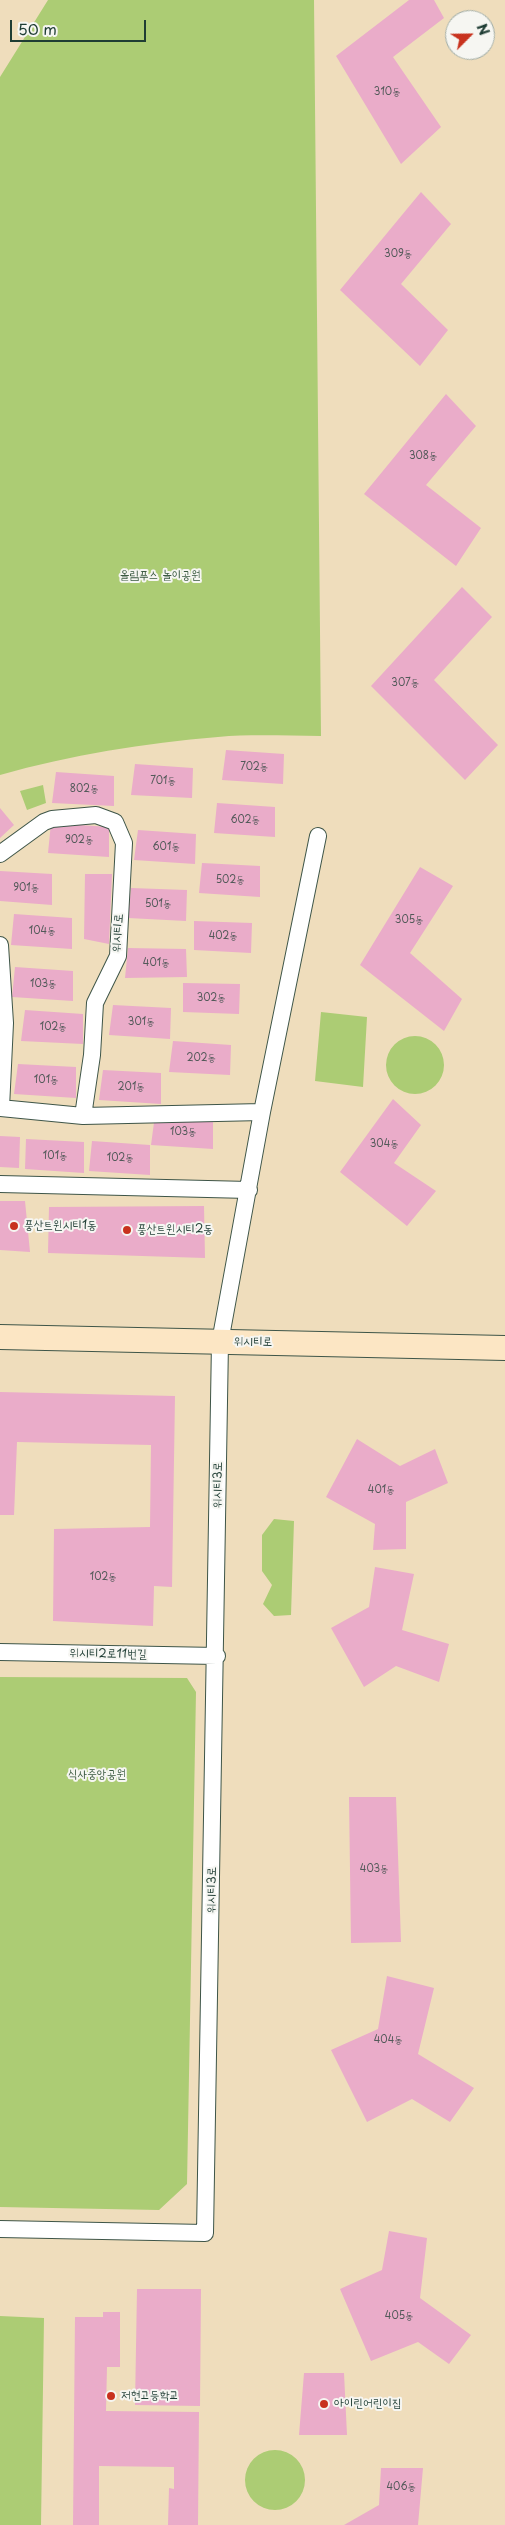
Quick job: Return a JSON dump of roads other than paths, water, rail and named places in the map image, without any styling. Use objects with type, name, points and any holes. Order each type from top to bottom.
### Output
[{"type":"main road","name":"위시티로","points":[[0,1337],[505,1348]]},
{"type":"street","name":"위시티로","points":[[0,854],[44,822],[96,815],[115,822],[124,843],[118,956],[95,1003],[92,1055],[83,1116]]},
{"type":"street","name":"위시티3로","points":[[0,2229],[206,2233],[217,1656],[220,1342],[262,1112],[318,836]]},
{"type":"street","points":[[0,945],[5,1023],[1,1108],[83,1116],[262,1112]]},
{"type":"street","points":[[0,1184],[249,1190]]},
{"type":"street","name":"위시티2로11번길","points":[[0,1652],[217,1656]]},
{"type":"place","name":"풍산트윈시티1동","points":[[14,1226]]},
{"type":"place","name":"풍산트윈시티2동","points":[[127,1230]]},
{"type":"place","name":"저현고등학교","points":[[111,2396]]},
{"type":"place","name":"아이린어린이집","points":[[324,2404]]},
{"type":"park label","name":"올림푸스 놀이공원","points":[[160,576]]},
{"type":"park label","name":"식사중앙공원","points":[[97,1775]]}]
